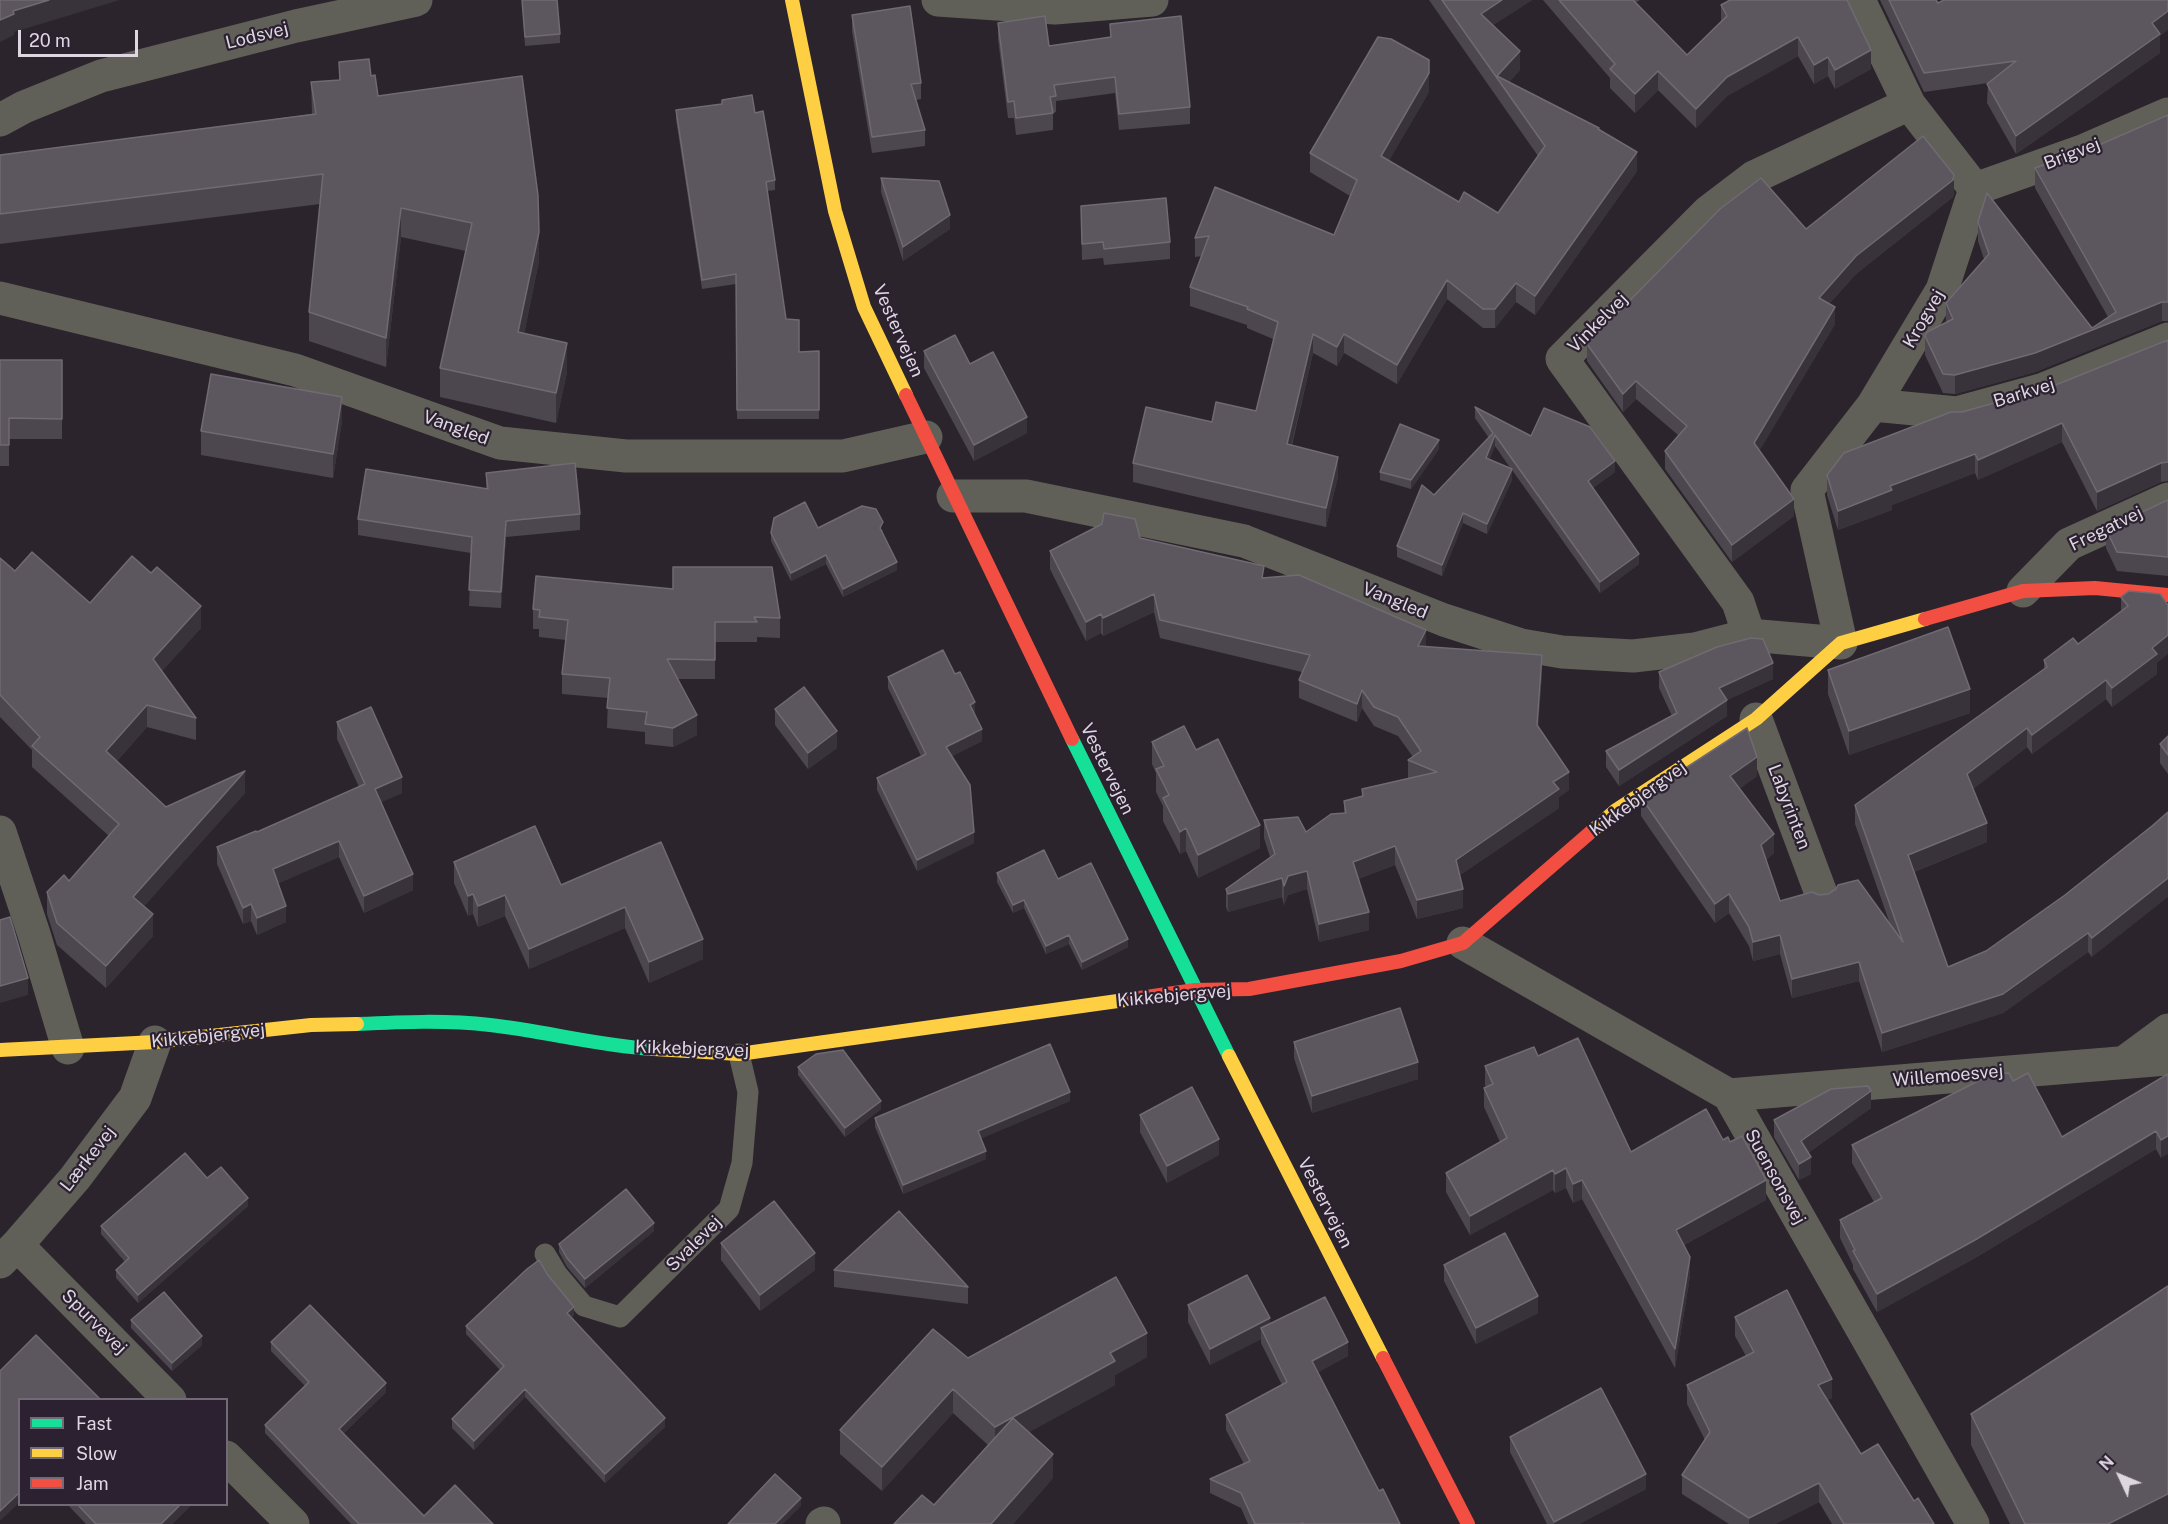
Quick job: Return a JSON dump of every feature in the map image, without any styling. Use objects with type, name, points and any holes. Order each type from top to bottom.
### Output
[{"type":"street","name":"Lodsvej","points":[[0,120],[24,107],[101,76],[296,26],[416,0]]},
{"type":"street","name":"Vestervejen","points":[[792,0],[835,211],[864,307],[1195,990],[1468,1524]]},
{"type":"street","points":[[938,0],[1055,9],[1152,0]]},
{"type":"street","points":[[1858,0],[1909,104],[1975,189]]},
{"type":"street","name":"Vinkelvej","points":[[1749,635],[1738,602],[1562,359],[1708,213],[1754,177],[1909,104]]},
{"type":"street","name":"Brigvej","points":[[1975,189],[2085,150],[2168,114]]},
{"type":"street","name":"Krogvej","points":[[1841,643],[1808,490],[1873,405],[1942,290],[1975,189]]},
{"type":"street","name":"Vangled","points":[[0,298],[295,370],[500,443],[626,456],[843,456],[926,437]]},
{"type":"street","name":"Barkvej","points":[[1873,405],[1957,413],[2041,390],[2168,339]]},
{"type":"street","name":"Vangled","points":[[954,496],[1026,496],[1244,541],[1444,620],[1521,645],[1562,652],[1633,656],[1695,649],[1749,635],[1841,643]]},
{"type":"street","name":"Fregatvej","points":[[2023,591],[2069,544],[2168,499]]},
{"type":"street","name":"Kikkebjergvej","points":[[0,1050],[155,1042],[311,1025],[405,1022],[490,1025],[620,1047],[739,1054],[1195,990],[1249,989],[1401,961],[1463,944],[1616,810],[1756,718],[1841,643],[2023,591],[2095,588],[2168,595]]},
{"type":"street","name":"Labyrinten","points":[[1756,718],[1822,896]]},
{"type":"street","points":[[0,832],[34,934],[68,1048]]},
{"type":"street","points":[[1463,944],[1729,1095]]},
{"type":"street","points":[[2126,1061],[2168,1030]]},
{"type":"street","name":"Lærkevej","points":[[9,1253],[75,1178],[135,1098],[155,1042]]},
{"type":"street","name":"Willemoesvej","points":[[1729,1095],[2168,1059]]},
{"type":"street","name":"Suensonsvej","points":[[1729,1095],[1973,1524]]},
{"type":"street","name":"Spurvevej","points":[[9,1253],[168,1398]]},
{"type":"street","points":[[228,1459],[293,1524]]},
{"type":"lane","name":"Svalevej","points":[[545,1254],[557,1274],[584,1306],[620,1317],[729,1209],[742,1163],[748,1092],[739,1054]]},
{"type":"building","points":[[0,0],[49,0],[13,11],[14,14],[0,20]]},
{"type":"building","points":[[522,0],[557,0],[560,34],[525,37]]},
{"type":"building","points":[[1442,0],[1502,0],[1481,14],[1520,51],[1497,76],[1599,128],[1637,152],[1535,296],[1516,283],[1495,309],[1483,309],[1447,280],[1397,365],[1344,334],[1337,347],[1313,334],[1287,444],[1338,457],[1326,508],[1133,463],[1146,407],[1212,422],[1216,402],[1256,411],[1278,322],[1247,309],[1248,307],[1190,287],[1209,236],[1195,238],[1215,187],[1334,235],[1357,180],[1310,153],[1378,37],[1391,39],[1429,60],[1429,73],[1381,156],[1459,202],[1464,192],[1498,213],[1545,146]]},
{"type":"building","points":[[1559,0],[1633,0],[1687,55],[1727,16],[1721,5],[1730,0],[1847,0],[1871,50],[1835,70],[1828,57],[1814,65],[1798,37],[1727,77],[1696,109],[1658,71],[1635,94],[1610,69],[1615,64]]},
{"type":"building","points":[[1889,0],[1936,0],[1938,3],[1944,0],[2168,0],[2168,11],[2152,23],[2160,34],[2016,136],[1987,84],[2016,61],[1924,73]]},
{"type":"building","points":[[910,6],[921,83],[911,84],[925,130],[872,137],[852,15]]},
{"type":"building","points":[[1045,16],[1049,46],[1111,37],[1110,24],[1181,16],[1190,107],[1119,114],[1115,77],[1054,85],[1056,96],[1050,97],[1053,113],[1016,118],[1014,101],[1008,102],[998,23]]},
{"type":"building","points":[[369,59],[371,76],[375,75],[378,96],[522,76],[538,195],[539,232],[518,332],[567,343],[556,393],[440,368],[472,223],[401,208],[386,338],[309,312],[323,174],[0,214],[0,155],[316,114],[311,82],[340,80],[339,62]]},
{"type":"building","points":[[752,95],[755,113],[763,111],[775,180],[766,182],[786,319],[799,320],[799,352],[819,351],[819,410],[737,410],[736,274],[702,280],[676,110],[722,104],[722,100]]},
{"type":"building","points":[[2168,115],[2168,302],[2162,302],[2035,353],[1955,375],[1943,374],[1925,336],[1927,332],[1953,319],[1946,303],[1989,254],[1978,222],[1987,193],[2092,328],[2116,312],[2035,168],[2092,148]]},
{"type":"building","points":[[1923,136],[1954,175],[1953,180],[1856,256],[1819,298],[1835,307],[1754,443],[1794,499],[1732,545],[1665,451],[1687,426],[1636,381],[1623,394],[1587,344],[1720,209],[1761,178],[1806,229]]},
{"type":"building","points":[[881,178],[939,181],[950,215],[903,247]]},
{"type":"building","points":[[1166,198],[1170,242],[1104,249],[1103,242],[1082,244],[1081,206]]},
{"type":"building","points":[[955,335],[970,364],[993,352],[1027,417],[974,445],[924,351]]},
{"type":"building","points":[[2168,340],[2168,462],[2161,463],[2097,492],[2062,423],[1978,460],[1975,454],[1890,486],[1892,490],[1838,511],[1827,475],[1844,453],[1951,412],[1962,412],[2048,388]]},
{"type":"building","points":[[0,360],[62,360],[62,419],[9,418],[9,445],[0,445]]},
{"type":"building","points":[[211,374],[342,397],[333,454],[201,431]]},
{"type":"building","points":[[1475,407],[1531,436],[1544,408],[1590,427],[1615,461],[1588,481],[1639,554],[1600,582],[1495,435],[1486,458],[1512,469],[1487,524],[1463,513],[1442,565],[1397,546],[1422,485],[1434,495],[1493,433]]},
{"type":"building","points":[[1400,424],[1439,440],[1411,480],[1380,472]]},
{"type":"building","points":[[575,463],[580,514],[506,521],[501,592],[469,590],[472,537],[358,519],[366,469],[488,489],[486,473]]},
{"type":"building","points":[[2168,500],[2168,557],[2117,552],[2106,529]]},
{"type":"building","points":[[805,502],[818,528],[862,506],[876,509],[883,522],[880,528],[897,562],[843,589],[826,555],[791,573],[771,533],[774,518]]},
{"type":"building","points":[[1104,513],[1135,519],[1140,538],[1264,566],[1262,578],[1299,575],[1426,630],[1418,646],[1542,655],[1537,725],[1569,772],[1553,782],[1559,789],[1456,860],[1463,889],[1417,900],[1395,846],[1353,862],[1369,912],[1319,924],[1307,871],[1288,876],[1284,886],[1282,878],[1228,894],[1226,889],[1275,854],[1264,820],[1298,817],[1306,832],[1331,814],[1346,813],[1344,801],[1363,796],[1362,789],[1437,772],[1408,760],[1421,751],[1398,717],[1374,707],[1362,690],[1357,704],[1299,680],[1310,655],[1160,620],[1154,594],[1103,618],[1101,614],[1086,622],[1050,551],[1102,524]]},
{"type":"building","points":[[32,552],[90,603],[132,556],[151,573],[157,567],[201,606],[153,659],[196,718],[147,705],[106,751],[166,807],[245,771],[133,897],[153,914],[106,966],[57,923],[47,892],[64,875],[69,881],[119,824],[32,746],[40,737],[0,695],[0,558],[15,571]]},
{"type":"building","points":[[673,567],[772,567],[780,618],[754,617],[757,622],[715,622],[715,660],[667,659],[697,715],[673,728],[645,724],[647,712],[607,708],[610,678],[562,674],[568,620],[539,617],[540,610],[533,609],[536,576],[673,589]]},
{"type":"building","points":[[2129,591],[2160,594],[2168,605],[2168,635],[2152,648],[2157,654],[2112,688],[2106,680],[2032,735],[2027,728],[1967,774],[1987,823],[1908,855],[1948,967],[1986,951],[2065,895],[2168,812],[2168,878],[2092,938],[2088,933],[2003,994],[1882,1033],[1859,962],[1792,979],[1780,935],[1753,942],[1749,927],[1729,894],[1715,904],[1641,797],[1747,728],[1757,757],[1730,776],[1774,834],[1761,845],[1780,901],[1812,892],[1819,895],[1828,894],[1838,885],[1858,880],[1903,942],[1855,805],[2047,667],[2044,660],[2073,638],[2078,644],[2128,606],[2121,597]]},
{"type":"building","points":[[1948,627],[1970,689],[1849,731],[1828,670]]},
{"type":"building","points":[[1751,638],[1763,639],[1773,663],[1719,688],[1727,700],[1619,770],[1606,751],[1677,713],[1659,672],[1717,647]]},
{"type":"building","points":[[943,650],[955,674],[960,672],[975,702],[970,705],[982,729],[946,747],[970,785],[974,832],[917,860],[877,778],[926,754],[888,677]]},
{"type":"building","points":[[804,687],[837,731],[808,753],[775,709]]},
{"type":"building","points":[[371,707],[402,777],[375,789],[413,874],[364,896],[339,841],[273,869],[286,906],[257,918],[251,904],[243,908],[217,847],[257,832],[365,784],[337,722]]},
{"type":"building","points":[[1184,726],[1196,750],[1218,739],[1260,825],[1198,855],[1186,828],[1180,832],[1163,798],[1169,795],[1156,769],[1164,766],[1152,742]]},
{"type":"building","points":[[2168,736],[2168,755],[2160,744]]},
{"type":"building","points":[[535,826],[561,885],[661,842],[703,939],[649,962],[625,907],[529,949],[505,895],[478,906],[473,894],[468,896],[454,862]]},
{"type":"building","points":[[1044,850],[1058,879],[1091,863],[1128,939],[1082,962],[1069,935],[1046,946],[1024,900],[1013,905],[997,873]]},
{"type":"building","points":[[10,917],[28,978],[0,986],[0,920]]},
{"type":"building","points":[[1400,1008],[1418,1062],[1312,1096],[1294,1042]]},
{"type":"building","points":[[1578,1038],[1631,1152],[1706,1109],[1723,1140],[1728,1137],[1730,1142],[1742,1136],[1766,1180],[1676,1230],[1690,1257],[1675,1349],[1582,1180],[1573,1184],[1566,1168],[1555,1174],[1553,1170],[1470,1216],[1446,1173],[1507,1138],[1484,1088],[1493,1084],[1485,1066],[1534,1047],[1538,1056]]},
{"type":"building","points":[[1050,1044],[1070,1092],[978,1131],[986,1151],[903,1185],[875,1118]]},
{"type":"building","points":[[843,1050],[881,1101],[845,1128],[798,1067],[816,1054]]},
{"type":"building","points":[[2009,1073],[2013,1081],[2028,1073],[2062,1137],[2168,1074],[2168,1136],[2161,1140],[2156,1131],[1975,1240],[1877,1294],[1853,1251],[1855,1250],[1840,1220],[1882,1198],[1852,1145],[1992,1074]]},
{"type":"building","points":[[1868,1086],[1871,1091],[1801,1141],[1811,1157],[1799,1164],[1774,1120],[1831,1089]]},
{"type":"building","points":[[1192,1087],[1219,1139],[1167,1166],[1140,1115]]},
{"type":"building","points":[[185,1153],[207,1178],[221,1167],[248,1198],[138,1295],[116,1270],[129,1258],[101,1226]]},
{"type":"building","points":[[626,1189],[654,1223],[585,1279],[567,1258],[559,1244]]},
{"type":"building","points":[[774,1201],[815,1253],[760,1295],[721,1243]]},
{"type":"building","points":[[899,1211],[968,1287],[834,1270]]},
{"type":"building","points":[[1505,1233],[1538,1296],[1476,1328],[1444,1265]]},
{"type":"building","points":[[539,1260],[547,1274],[574,1307],[567,1313],[665,1418],[605,1474],[525,1389],[474,1441],[452,1419],[504,1366],[466,1326]]},
{"type":"building","points":[[1247,1275],[1270,1318],[1210,1349],[1188,1305]]},
{"type":"building","points":[[1116,1277],[1147,1333],[1110,1353],[1115,1361],[995,1427],[953,1389],[882,1467],[840,1430],[933,1329],[968,1358]]},
{"type":"building","points":[[2168,1286],[2168,1494],[2108,1524],[2025,1524],[1971,1414]]},
{"type":"building","points":[[1787,1290],[1832,1379],[1818,1385],[1861,1454],[1878,1444],[1914,1501],[1918,1498],[1934,1524],[1844,1524],[1819,1483],[1749,1518],[1682,1475],[1710,1432],[1687,1385],[1754,1352],[1735,1317]]},
{"type":"building","points":[[164,1292],[202,1336],[172,1363],[131,1320]]},
{"type":"building","points":[[1325,1297],[1348,1342],[1312,1361],[1379,1491],[1383,1489],[1400,1524],[1255,1524],[1241,1493],[1210,1479],[1250,1461],[1226,1415],[1287,1382],[1261,1328]]},
{"type":"building","points":[[310,1305],[386,1383],[339,1429],[424,1516],[455,1485],[493,1524],[359,1524],[265,1425],[309,1382],[271,1342]]},
{"type":"building","points":[[36,1335],[99,1398],[18,1398],[18,1494],[0,1511],[0,1371]]},
{"type":"building","points":[[1601,1388],[1646,1474],[1554,1522],[1510,1437]]},
{"type":"building","points":[[1013,1418],[1053,1454],[991,1524],[894,1524],[922,1495],[934,1505]]},
{"type":"building","points":[[775,1474],[801,1498],[775,1524],[728,1524]]},
{"type":"building","points":[[79,1506],[179,1506],[161,1524],[96,1524]]},
{"type":"traffic: fast","points":[[1072,739],[1229,1056]]},
{"type":"traffic: fast","points":[[357,1024],[473,1023],[613,1045],[654,1049]]},
{"type":"traffic: slow","points":[[792,0],[835,211],[864,307],[906,395]]},
{"type":"traffic: slow","points":[[1592,831],[1616,810],[1756,719],[1841,643],[1925,619]]},
{"type":"traffic: slow","points":[[654,1049],[739,1054],[1132,999]]},
{"type":"traffic: slow","points":[[0,1050],[155,1042],[311,1025],[357,1024]]},
{"type":"traffic: slow","points":[[1229,1056],[1383,1358]]},
{"type":"traffic: jam","points":[[906,395],[1072,739]]},
{"type":"traffic: jam","points":[[1925,619],[2023,591],[2095,588],[2168,595]]},
{"type":"traffic: jam","points":[[1132,999],[1195,990],[1249,989],[1401,961],[1463,943],[1592,831]]},
{"type":"traffic: jam","points":[[1383,1358],[1468,1524]]}]
